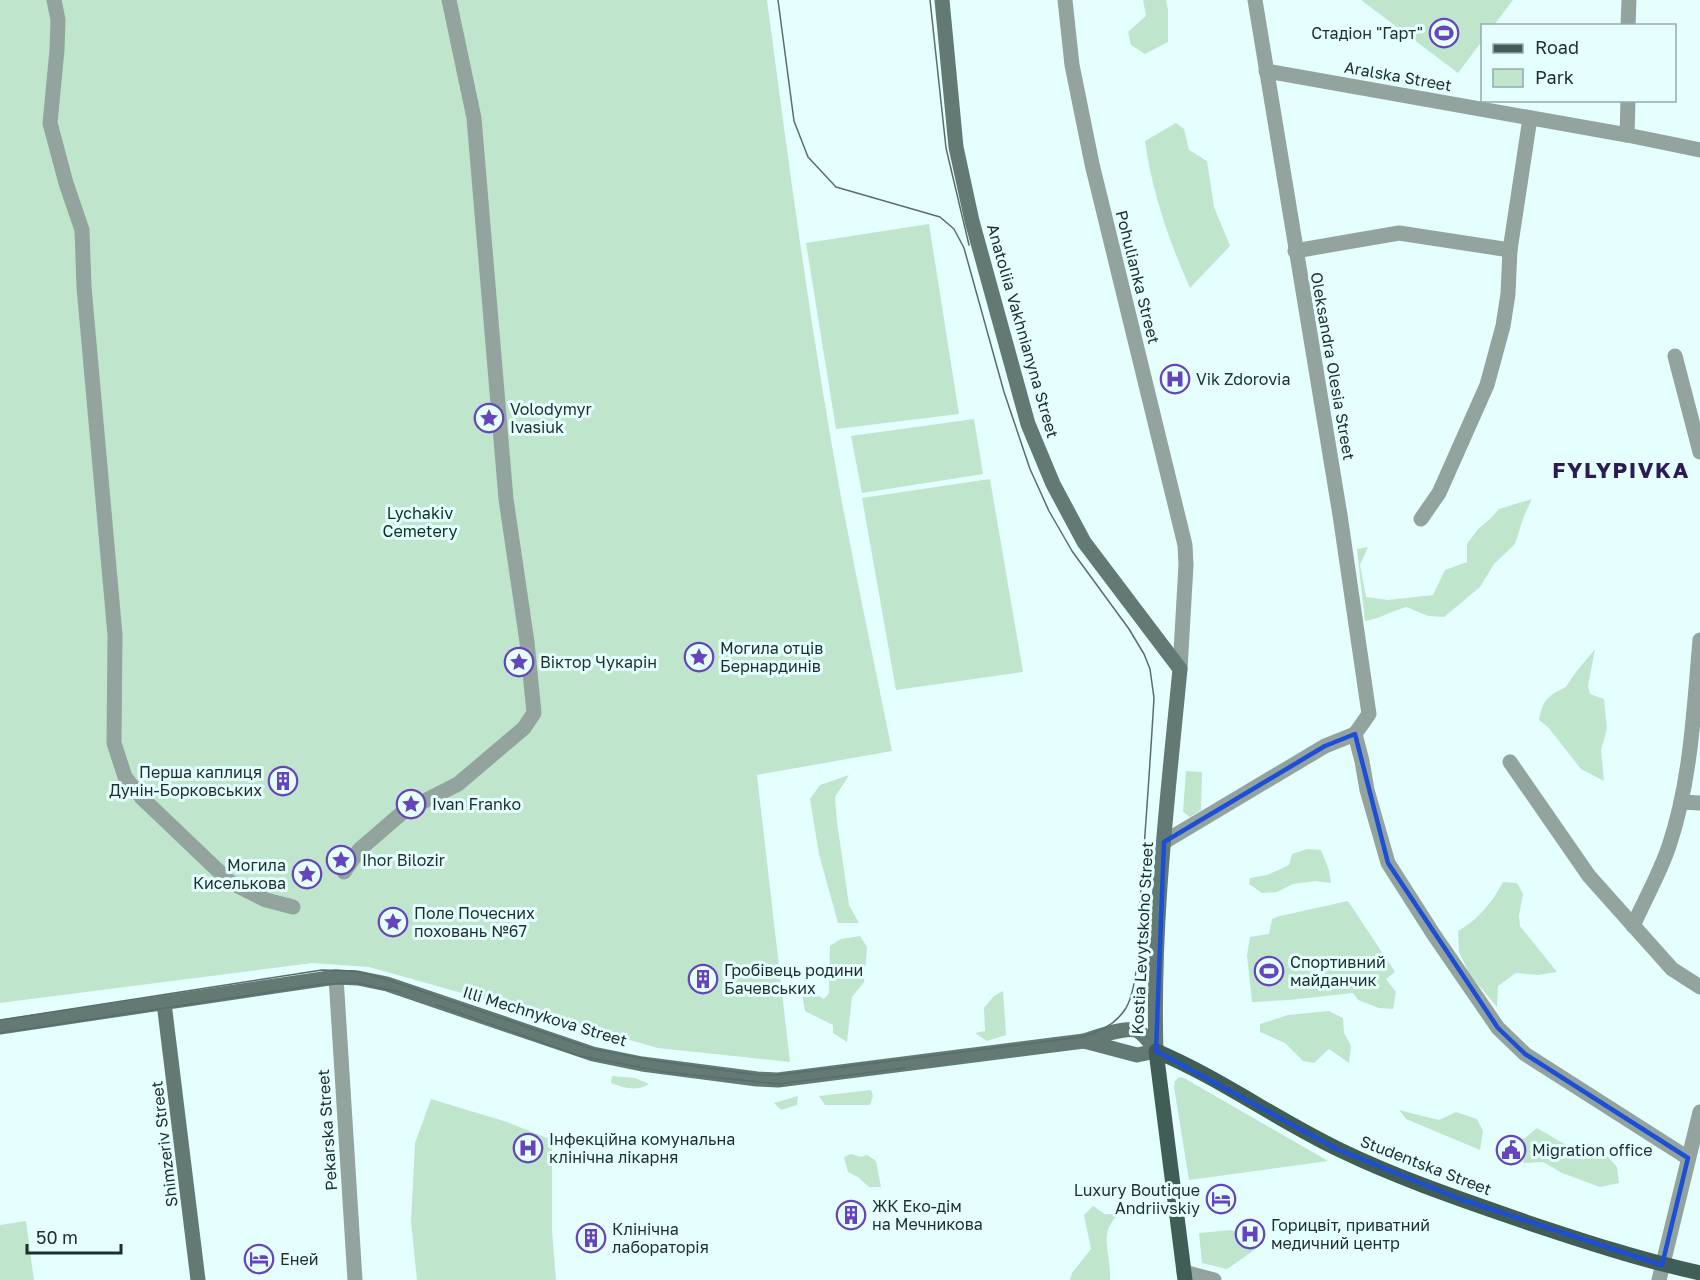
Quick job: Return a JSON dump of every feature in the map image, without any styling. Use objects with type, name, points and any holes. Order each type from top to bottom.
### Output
[{"type":"main road","name":"Studentska Street","points":[[1156,1050],[1188,1064],[1337,1149],[1396,1176],[1661,1273],[1700,1274]]},
{"type":"main road","name":"Kostia Levytskoho Street","points":[[1156,1050],[1157,1073],[1185,1276]]},
{"type":"street","points":[[54,0],[58,20],[50,123],[66,183],[82,230],[84,287],[115,635],[114,743],[125,777],[142,798],[230,882],[266,900],[293,907]]},
{"type":"street","points":[[344,872],[359,850],[403,812],[458,784],[524,728],[534,714],[527,642],[506,499],[474,118],[449,0]]},
{"type":"street","name":"Anatoliia Vakhnianyna Street","points":[[942,0],[956,147],[972,221],[1029,424],[1053,484],[1084,542],[1179,669]]},
{"type":"street","name":"Pohulianka Street","points":[[1065,0],[1072,65],[1092,164],[1185,545],[1186,565],[1179,669]]},
{"type":"street","name":"Oleksandra Olesia Street","points":[[1255,0],[1366,684],[1369,714],[1355,734]]},
{"type":"street","points":[[1629,0],[1629,24]]},
{"type":"street","name":"Aralska Street","points":[[1266,71],[1700,150]]},
{"type":"street","points":[[1627,135],[1628,102]]},
{"type":"street","points":[[1421,519],[1438,493],[1487,385],[1503,326],[1508,294],[1510,250],[1530,118]]},
{"type":"street","points":[[1295,251],[1399,233],[1510,250]]},
{"type":"street","points":[[1676,356],[1700,452]]},
{"type":"street","points":[[1633,926],[1670,846],[1681,802],[1693,718],[1700,640]]},
{"type":"street","name":"Kostia Levytskoho Street","points":[[1156,1050],[1155,1006],[1164,842],[1179,669]]},
{"type":"street","points":[[1164,842],[1325,746],[1355,734],[1367,790],[1388,863],[1498,1028],[1525,1054],[1688,1158]]},
{"type":"street","points":[[1510,762],[1589,876],[1672,969],[1700,987]]},
{"type":"street","points":[[1681,802],[1700,803]]},
{"type":"street","name":"Illi Mechnykova Street","points":[[0,1027],[336,977],[358,978],[387,984],[593,1054],[642,1064],[757,1079],[778,1080],[1084,1041],[1110,1033],[1134,1030],[1146,1037],[1156,1050],[1137,1055],[1084,1041]]},
{"type":"street","name":"Pekarska Street","points":[[336,977],[356,1280]]},
{"type":"street","name":"Shimzeriv Street","points":[[164,1003],[198,1280]]},
{"type":"street","points":[[1661,1273],[1700,1112]]},
{"type":"street","points":[[1185,1276],[1214,1280]]},
{"type":"highlighted area","points":[[1355,734],[1388,863],[1498,1028],[1525,1054],[1688,1158],[1662,1265],[1460,1199],[1337,1149],[1156,1051],[1164,842],[1325,746]]},
{"type":"green space","name":"Lychakiv Cemetery","points":[[0,0],[767,0],[801,249],[830,435],[892,751],[757,775],[790,1062],[658,1048],[369,967],[312,963],[0,1003]]},
{"type":"green space","points":[[1143,0],[1166,0],[1168,10],[1168,42],[1145,54],[1131,45],[1128,32],[1146,16]]},
{"type":"green space","name":"Стадіон \"Гарт\"","points":[[1361,0],[1513,0],[1495,24],[1481,24],[1481,42],[1458,73]]},
{"type":"green space","points":[[1176,123],[1184,129],[1189,150],[1207,161],[1214,207],[1230,246],[1190,288],[1162,216],[1145,141]]},
{"type":"green space","points":[[929,224],[959,414],[836,429],[806,243]]},
{"type":"green space","points":[[974,419],[983,474],[862,493],[851,436]]},
{"type":"green space","points":[[990,479],[1023,672],[896,690],[862,498]]},
{"type":"green space","points":[[1532,499],[1515,544],[1494,564],[1480,587],[1444,617],[1428,616],[1406,607],[1365,621],[1357,549],[1368,547],[1360,565],[1366,597],[1388,600],[1433,595],[1445,570],[1467,562],[1467,544],[1478,529],[1499,509]]},
{"type":"green space","points":[[1595,649],[1588,686],[1590,694],[1604,699],[1607,729],[1601,750],[1604,781],[1581,769],[1548,727],[1539,720],[1542,707],[1547,699],[1566,687]]},
{"type":"green space","points":[[1186,771],[1202,772],[1201,810],[1190,817],[1183,812]]},
{"type":"green space","points":[[849,775],[835,797],[849,905],[859,923],[838,923],[819,854],[810,799],[820,785]]},
{"type":"green space","points":[[1307,849],[1321,850],[1329,870],[1331,883],[1315,881],[1293,884],[1277,892],[1262,893],[1249,884],[1250,878],[1267,875],[1289,865],[1292,854]]},
{"type":"green space","points":[[1503,882],[1517,883],[1523,894],[1519,916],[1520,926],[1557,972],[1538,975],[1516,973],[1498,986],[1497,1007],[1470,975],[1459,952],[1458,931],[1484,909]]},
{"type":"green space","points":[[1348,901],[1395,972],[1386,979],[1396,992],[1393,1009],[1379,1008],[1358,1000],[1353,993],[1252,1002],[1247,955],[1250,937],[1269,934],[1272,919],[1280,916]]},
{"type":"green space","points":[[860,936],[867,947],[864,982],[852,997],[847,1042],[833,1033],[833,1025],[805,1011],[802,994],[813,993],[824,999],[829,993],[830,946],[841,939]]},
{"type":"green space","points":[[1003,991],[1006,1035],[987,1041],[975,1033],[985,1031],[984,1008],[994,996]]},
{"type":"green space","points":[[1329,1011],[1343,1018],[1344,1033],[1351,1046],[1349,1063],[1329,1049],[1314,1063],[1303,1061],[1285,1043],[1260,1032],[1260,1024],[1288,1015]]},
{"type":"green space","points":[[612,1076],[635,1078],[649,1084],[635,1089],[626,1088],[611,1083]]},
{"type":"green space","points":[[1179,1077],[1328,1161],[1189,1180],[1174,1087]]},
{"type":"green space","points":[[871,1090],[873,1096],[870,1105],[825,1105],[819,1096]]},
{"type":"green space","points":[[798,1096],[797,1105],[781,1110],[774,1103]]},
{"type":"green space","points":[[431,1099],[507,1122],[552,1140],[552,1231],[556,1280],[417,1280],[411,1222],[415,1143]]},
{"type":"green space","points":[[1399,1110],[1439,1120],[1456,1112],[1477,1119],[1483,1131],[1480,1150],[1406,1119]]},
{"type":"green space","points":[[1537,1128],[1573,1149],[1587,1143],[1608,1157],[1617,1167],[1619,1183],[1600,1187],[1562,1173],[1543,1162],[1523,1163],[1524,1152],[1517,1140],[1525,1138]]},
{"type":"green space","points":[[851,1154],[861,1157],[867,1155],[876,1161],[881,1187],[869,1187],[848,1172],[844,1157]]},
{"type":"green space","points":[[1093,1206],[1105,1214],[1120,1214],[1113,1221],[1107,1236],[1110,1280],[1070,1280],[1072,1273],[1091,1249],[1084,1215]]},
{"type":"green space","points":[[26,1221],[34,1280],[0,1280],[0,1225]]},
{"type":"green space","points":[[1231,1230],[1236,1232],[1248,1248],[1253,1246],[1256,1249],[1227,1269],[1202,1263],[1199,1233]]},
{"type":"tram line","points":[[0,1020],[322,970],[354,971],[379,977],[593,1049],[651,1060],[758,1075],[778,1075],[1081,1037],[1106,1027],[1122,1014],[1134,986],[1138,958],[1154,698],[1150,669],[1129,629],[1072,551],[1049,511],[1030,469],[1004,392],[964,248],[954,229],[940,217],[836,187],[808,157],[794,121],[778,0]]},
{"type":"tram line","points":[[930,0],[946,148],[969,245]]},
{"type":"tram line","points":[[0,1033],[323,984],[356,983],[400,992]]},
{"type":"tram line","points":[[437,1005],[580,1056],[665,1072],[779,1084],[905,1068]]},
{"type":"place","name":"Стадіон \"Гарт\"","points":[[1444,33]]},
{"type":"place","name":"Vik Zdorovia","points":[[1175,379]]},
{"type":"place","name":"Volodymyr Ivasiuk","points":[[489,418]]},
{"type":"place","name":"Могила отців Бернардинів","points":[[699,657]]},
{"type":"place","name":"Віктор Чукарін","points":[[519,662]]},
{"type":"place","name":"Перша каплиця Дунін-Борковських","points":[[283,781]]},
{"type":"place","name":"Ivan Franko","points":[[411,804]]},
{"type":"place","name":"Ihor Bilozir","points":[[341,860]]},
{"type":"place","name":"Могила Киселькова","points":[[307,874]]},
{"type":"place","name":"Поле Почесних поховань №67","points":[[393,922]]},
{"type":"place","name":"Спортивний майданчик","points":[[1269,971]]},
{"type":"place","name":"Гробівець родини Бачевських","points":[[703,979]]},
{"type":"place","name":"Інфекційна комунальна клінічна лікарня","points":[[528,1148]]},
{"type":"place","name":"Migration office","points":[[1511,1150]]},
{"type":"place","name":"Luxury Boutique Andriivskiy","points":[[1221,1199]]},
{"type":"place","name":"ЖК Еко-дім на Мечникова","points":[[851,1215]]},
{"type":"place","name":"Горицвіт, приватний медичний центр","points":[[1250,1234]]},
{"type":"place","name":"Клінічна лабораторія","points":[[591,1238]]},
{"type":"place","name":"Еней","points":[[259,1259]]},
{"type":"district","name":"FYLYPIVKA","points":[[1621,470]]}]
